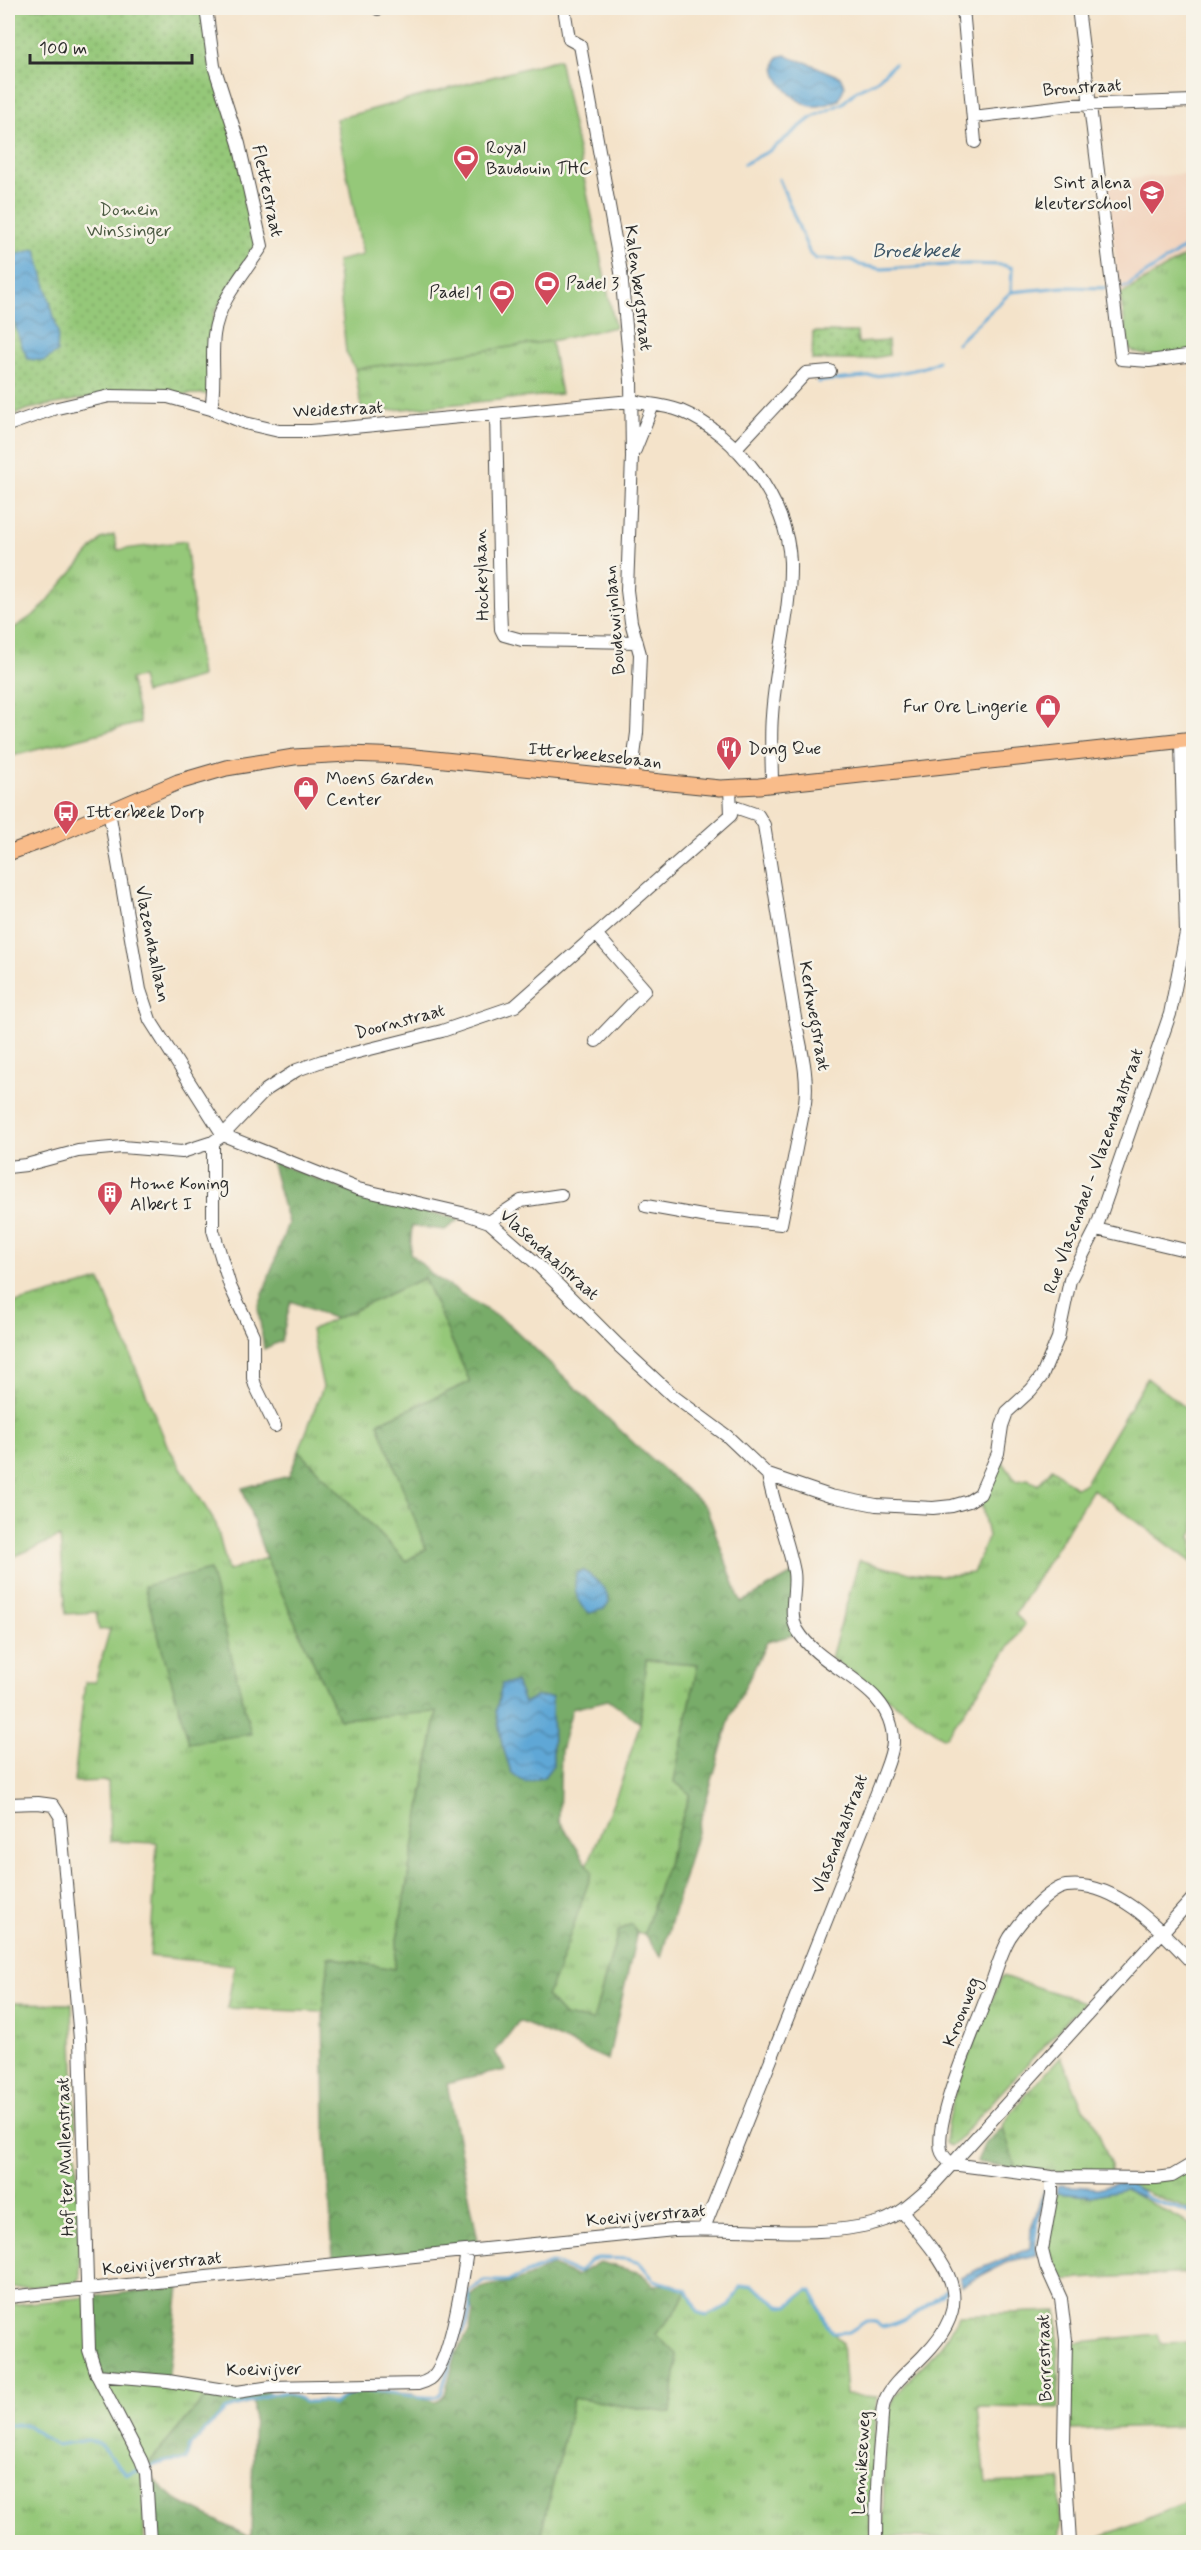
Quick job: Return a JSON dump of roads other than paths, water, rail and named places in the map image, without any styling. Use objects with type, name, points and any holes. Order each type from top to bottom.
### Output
[{"type":"main road","name":"Itterbeeksebaan","points":[[8,853],[44,840],[178,782],[225,768],[284,758],[320,755],[405,756],[730,787],[1187,741]]},
{"type":"street","name":"Flettestraat","points":[[206,8],[214,66],[239,144],[262,246],[220,309],[214,335],[212,409]]},
{"type":"street","name":"Kalenbergstraat","points":[[564,8],[569,39],[580,45],[619,261],[632,401]]},
{"type":"street","points":[[963,8],[975,142]]},
{"type":"street","points":[[1078,8],[1121,359],[1149,361],[1194,355]]},
{"type":"street","name":"Bronstraat","points":[[974,117],[1090,104],[1194,101]]},
{"type":"street","points":[[735,449],[806,373],[830,371]]},
{"type":"street","name":"Weidestraat","points":[[8,425],[52,409],[110,396],[168,397],[212,409],[245,423],[279,431],[311,431],[632,401]]},
{"type":"street","points":[[632,401],[680,411],[710,429],[735,449],[766,486],[782,520],[789,550],[788,591],[771,717],[772,784]]},
{"type":"street","name":"Boudewijnlaan","points":[[631,779],[637,733],[640,654],[631,622],[627,590],[632,401]]},
{"type":"street","name":"Boudewijnlaan","points":[[632,457],[653,405]]},
{"type":"street","name":"Hockeylaan","points":[[496,415],[500,605],[501,629],[504,635],[522,640],[637,642]]},
{"type":"street","name":"Rue Vlasendael - Vlazendaalstraat","points":[[773,1477],[830,1496],[876,1505],[910,1508],[952,1506],[969,1501],[980,1494],[998,1453],[1002,1426],[1007,1412],[1042,1376],[1053,1353],[1070,1280],[1096,1229],[1170,1014],[1186,933],[1182,848],[1187,741]]},
{"type":"street","points":[[730,787],[732,806]]},
{"type":"street","name":"Doornstraat","points":[[8,1167],[26,1165],[78,1151],[122,1147],[182,1152],[218,1138],[266,1090],[297,1070],[322,1061],[442,1031],[515,1006],[731,815],[732,806]]},
{"type":"street","name":"Kerkwegstraat","points":[[646,1206],[708,1217],[781,1224],[805,1104],[807,1088],[805,1062],[797,1028],[764,825],[758,815],[732,806]]},
{"type":"street","name":"Vlazendaallaan","points":[[109,811],[140,990],[150,1020],[218,1138]]},
{"type":"street","points":[[596,934],[645,990],[596,1041]]},
{"type":"street","points":[[218,1138],[213,1230],[230,1286],[253,1335],[255,1385],[275,1426]]},
{"type":"street","name":"Vlasendaalstraat","points":[[218,1138],[358,1189],[466,1214],[489,1222],[537,1264],[673,1396],[727,1436],[773,1477],[794,1573],[793,1617],[797,1630],[811,1647],[869,1690],[883,1706],[891,1727],[893,1743],[880,1785],[704,2228]]},
{"type":"street","points":[[489,1222],[521,1201],[561,1195]]},
{"type":"street","points":[[1096,1229],[1194,1252]]},
{"type":"street","name":"Hof ter Mullenstraat","points":[[8,1804],[53,1805],[60,1816],[80,2039],[89,2350],[97,2375],[146,2473],[150,2542]]},
{"type":"street","name":"Kroonweg","points":[[951,2164],[941,2151],[941,2131],[950,2094],[1008,1940],[1032,1910],[1058,1888],[1086,1886],[1106,1891],[1124,1900],[1162,1932]]},
{"type":"street","name":"Koeivijverstraat","points":[[89,2289],[704,2228],[828,2230],[862,2226],[886,2219],[902,2211],[933,2185],[1194,1897]]},
{"type":"street","points":[[1162,1932],[1194,1965]]},
{"type":"street","points":[[951,2164],[1052,2177],[1118,2177],[1172,2176],[1194,2163]]},
{"type":"street","name":"Borrestraat","points":[[1052,2177],[1052,2194],[1042,2250],[1046,2266],[1061,2299],[1066,2340],[1064,2442],[1070,2542]]},
{"type":"street","name":"Lennikseweg","points":[[876,2542],[877,2473],[883,2403],[891,2389],[933,2346],[946,2327],[954,2305],[954,2285],[948,2271],[902,2211]]},
{"type":"street","name":"Koeivijver","points":[[97,2375],[168,2380],[237,2392],[272,2387],[418,2384],[432,2378],[442,2362],[455,2317],[467,2251]]},
{"type":"street","points":[[8,2297],[89,2289]]},
{"type":"water","points":[[786,55],[839,76],[845,85],[839,100],[825,105],[811,106],[790,94],[776,72],[778,57]]},
{"type":"water","points":[[36,249],[58,332],[57,352],[44,361],[28,359],[14,322],[8,283],[8,257]]},
{"type":"water","points":[[583,1570],[592,1576],[606,1592],[609,1602],[604,1609],[590,1613],[579,1601],[575,1590],[576,1578],[577,1573]]},
{"type":"water","points":[[516,1682],[524,1703],[535,1697],[552,1697],[553,1765],[544,1777],[525,1783],[511,1772],[502,1744],[496,1711],[502,1684]]},
{"type":"water","points":[[1116,2183],[1129,2183],[1142,2192],[1141,2198],[1125,2189],[1091,2196],[1056,2193],[1057,2186],[1060,2185],[1098,2188]]},
{"type":"water","points":[[1045,2186],[1047,2189],[1035,2233],[1037,2255],[1009,2261],[961,2286],[960,2277],[1030,2248],[1031,2229]]},
{"type":"waterway","name":"Broekbeek","points":[[744,164],[771,150],[811,118],[843,103],[857,90],[876,81],[894,64]]},
{"type":"waterway","name":"Broekbeek","points":[[779,179],[810,254],[816,259],[852,260],[860,265],[882,269],[967,264],[1003,265],[1012,268],[1011,292]]},
{"type":"waterway","name":"Broekbeek","points":[[1123,287],[1190,244]]},
{"type":"waterway","name":"Broekbeek","points":[[957,343],[1011,292],[1063,287],[1105,288]]},
{"type":"waterway","name":"Broekbeek","points":[[818,382],[898,373],[938,361]]},
{"type":"waterway","points":[[1139,2193],[1149,2199],[1194,2214]]},
{"type":"waterway","points":[[1035,2240],[1038,2217]]},
{"type":"waterway","points":[[148,2467],[168,2461],[186,2460],[190,2446],[225,2410],[261,2397],[285,2392],[306,2402],[323,2401],[334,2405],[348,2395],[370,2391],[436,2397],[441,2393],[456,2343],[467,2323],[470,2308],[469,2292],[484,2281],[508,2281],[551,2263],[579,2272],[591,2260],[598,2258],[626,2259],[640,2263],[654,2280],[687,2290],[697,2311],[706,2316],[730,2305],[740,2287],[752,2285],[779,2305],[788,2306],[808,2290],[812,2291],[833,2333],[849,2332],[866,2321],[876,2322],[881,2327],[899,2322],[916,2313],[946,2290]]},
{"type":"waterway","points":[[8,2425],[27,2425],[56,2445],[88,2440],[99,2444],[127,2474],[141,2470]]},
{"type":"place","name":"Royal Baudouin THC","points":[[466,181]]},
{"type":"place","name":"Sint alena kleuterschool","points":[[1152,216]]},
{"type":"place","name":"Padel 3","points":[[547,307]]},
{"type":"place","name":"Padel 1","points":[[502,316]]},
{"type":"place","name":"Fur Ore Lingerie","points":[[1048,730]]},
{"type":"place","name":"Dong Que","points":[[729,772]]},
{"type":"place","name":"Moens Garden Center","points":[[306,812]]},
{"type":"place","name":"Itterbeek Dorp","points":[[66,836]]},
{"type":"place","name":"Home Koning Albert I","points":[[110,1217]]},
{"type":"park label","name":"Domein Winssinger","points":[[129,220]]}]
